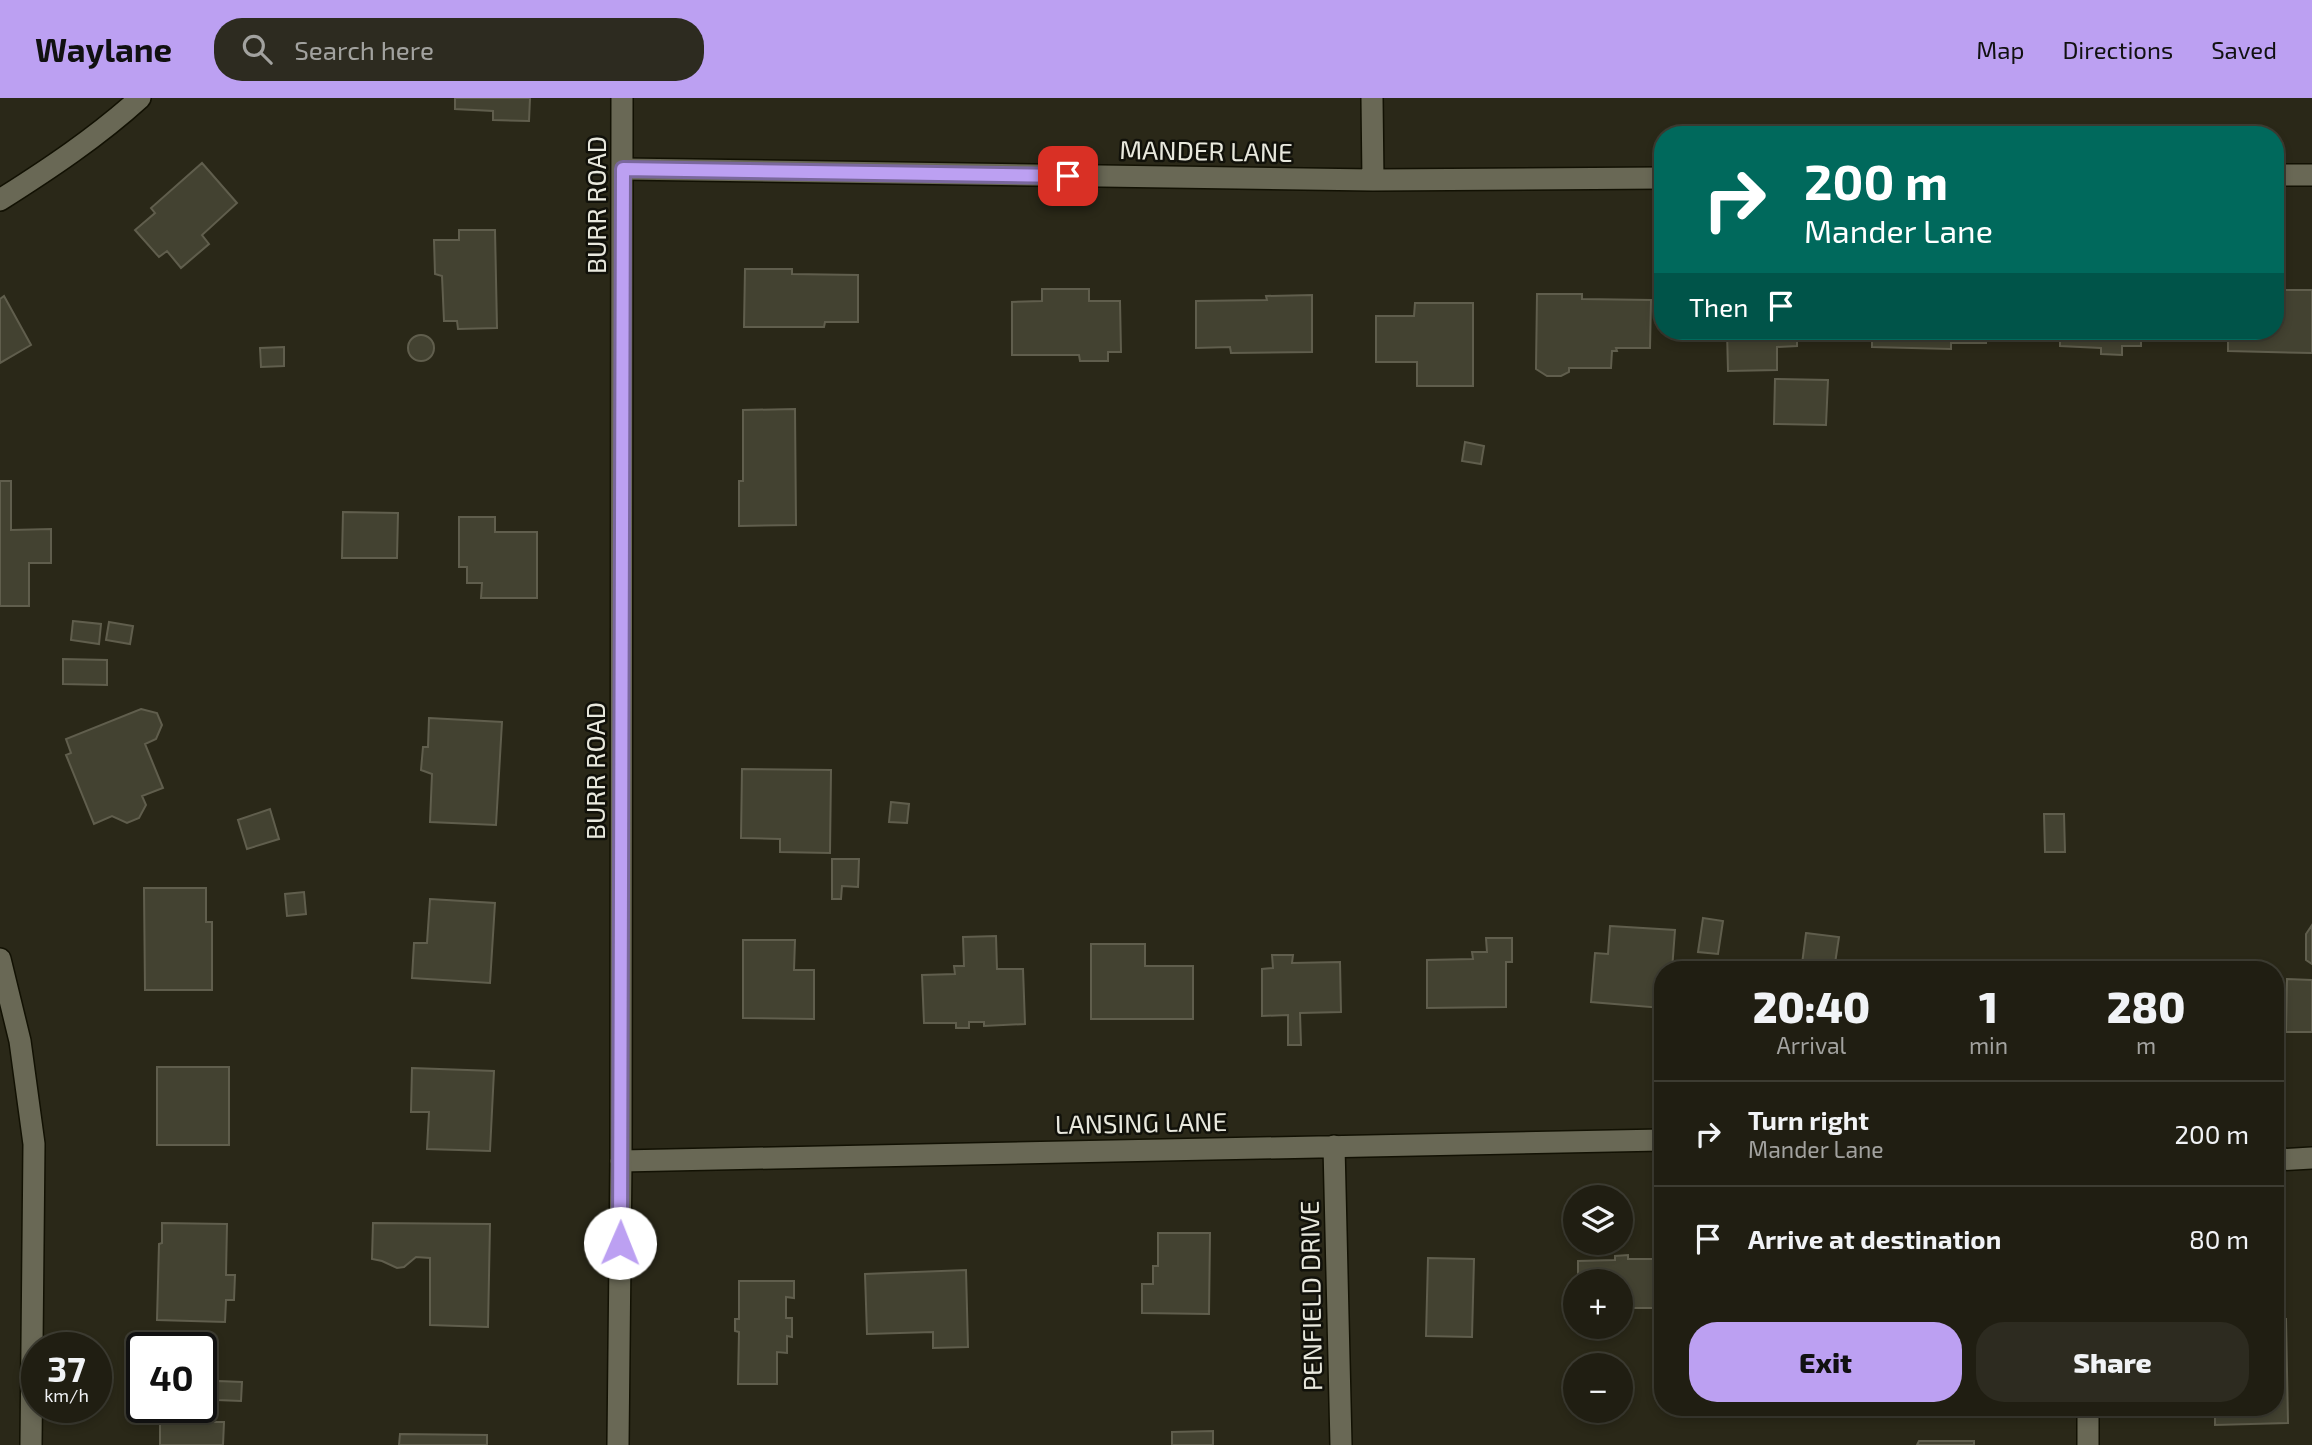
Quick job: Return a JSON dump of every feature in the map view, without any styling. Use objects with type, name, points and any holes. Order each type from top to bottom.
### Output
[{"type":"street","points":[[0,200],[111,124],[140,98]]},
{"type":"street","name":"BURR ROAD","points":[[618,1445],[621,1161],[622,98]]},
{"type":"street","points":[[1372,98],[1373,180]]},
{"type":"street","name":"MANDER LANE","points":[[623,169],[1373,180],[1654,178]]},
{"type":"street","points":[[2284,175],[2312,175]]},
{"type":"street","points":[[0,959],[20,1041],[34,1144],[31,1445]]},
{"type":"street","name":"LANSING LANE","points":[[621,1161],[1654,1140]]},
{"type":"street","name":"PENFIELD DRIVE","points":[[1334,1146],[1341,1445]]},
{"type":"street","points":[[2284,1160],[2312,1158]]},
{"type":"street","points":[[2088,1416],[2088,1445]]},
{"type":"building","points":[[455,98],[530,98],[529,121],[493,120],[493,111],[455,109]]},
{"type":"building","points":[[202,163],[237,203],[202,235],[209,244],[181,268],[167,251],[159,257],[135,230],[155,213],[151,208]]},
{"type":"building","points":[[459,230],[495,230],[497,328],[458,329],[457,321],[444,321],[442,276],[435,274],[434,240],[459,240]]},
{"type":"building","points":[[745,269],[792,269],[792,274],[858,275],[858,322],[825,322],[824,327],[744,327]]},
{"type":"building","points":[[1042,289],[1089,289],[1089,301],[1120,301],[1121,352],[1108,352],[1108,361],[1080,361],[1079,355],[1012,355],[1012,302],[1042,301]]},
{"type":"building","points":[[2284,290],[2312,290],[2312,353],[2228,351],[2228,340],[2284,340]]},
{"type":"building","points":[[1537,294],[1582,294],[1582,299],[1651,300],[1650,348],[1616,348],[1617,351],[1612,351],[1611,368],[1569,368],[1569,372],[1561,376],[1547,376],[1536,369]]},
{"type":"building","points":[[1312,295],[1312,352],[1231,353],[1230,347],[1196,348],[1196,301],[1267,300],[1266,296]]},
{"type":"building","points":[[4,296],[31,345],[0,363],[0,299]]},
{"type":"building","points":[[1415,303],[1473,303],[1473,386],[1417,386],[1417,362],[1376,362],[1376,316],[1414,316]]},
{"type":"building","points":[[421,335],[430,339],[434,348],[430,357],[421,361],[412,357],[408,348],[412,339]]},
{"type":"building","points":[[1727,340],[1797,340],[1797,346],[1777,347],[1777,370],[1728,371]]},
{"type":"building","points":[[1872,340],[1986,340],[1986,343],[1951,343],[1951,349],[1872,347]]},
{"type":"building","points":[[2060,340],[2141,340],[2141,346],[2122,346],[2122,355],[2101,354],[2101,348],[2060,346]]},
{"type":"building","points":[[284,347],[284,366],[261,367],[260,348]]},
{"type":"building","points":[[1775,379],[1828,380],[1826,425],[1774,424]]},
{"type":"building","points":[[795,409],[796,525],[739,526],[739,481],[743,481],[743,410]]},
{"type":"building","points":[[1465,442],[1484,446],[1481,464],[1462,461]]},
{"type":"building","points":[[0,481],[11,481],[11,530],[51,529],[51,563],[29,563],[29,606],[0,606]]},
{"type":"building","points":[[343,512],[398,513],[397,558],[342,558]]},
{"type":"building","points":[[459,517],[495,517],[495,532],[537,532],[537,598],[481,598],[482,583],[467,583],[467,567],[459,567]]},
{"type":"building","points":[[73,621],[101,624],[99,644],[71,640]]},
{"type":"building","points":[[109,622],[133,626],[130,644],[106,640]]},
{"type":"building","points":[[63,659],[107,660],[107,685],[63,684]]},
{"type":"building","points":[[141,709],[157,713],[162,725],[156,739],[145,744],[163,788],[142,796],[146,805],[139,818],[127,823],[112,816],[94,824],[66,755],[71,753],[66,739]]},
{"type":"building","points":[[429,718],[502,722],[496,825],[430,822],[432,774],[421,770],[423,747],[428,747]]},
{"type":"building","points":[[742,769],[831,770],[830,853],[780,852],[780,839],[741,838]]},
{"type":"building","points":[[891,802],[909,804],[907,823],[889,822]]},
{"type":"building","points":[[270,809],[279,839],[247,849],[238,820]]},
{"type":"building","points":[[2044,814],[2064,814],[2065,852],[2045,852]]},
{"type":"building","points":[[832,859],[859,859],[858,887],[842,886],[841,899],[832,899]]},
{"type":"building","points":[[144,888],[206,888],[206,922],[212,922],[212,990],[145,990]]},
{"type":"building","points":[[304,892],[306,914],[287,916],[285,894]]},
{"type":"building","points":[[430,899],[495,903],[490,983],[412,978],[414,943],[427,943]]},
{"type":"building","points":[[1703,918],[1723,921],[1718,954],[1698,952]]},
{"type":"building","points":[[2312,925],[2312,964],[2306,960],[2306,934]]},
{"type":"building","points":[[1610,926],[1675,930],[1673,961],[1654,961],[1654,1007],[1591,1002],[1595,953],[1608,954]]},
{"type":"building","points":[[1806,933],[1839,937],[1835,961],[1802,961]]},
{"type":"building","points":[[996,936],[997,969],[1023,969],[1025,1024],[984,1026],[984,1022],[969,1022],[969,1028],[956,1028],[956,1023],[924,1023],[922,975],[955,974],[954,966],[964,966],[963,937]]},
{"type":"building","points":[[1486,938],[1512,938],[1512,962],[1506,962],[1506,1007],[1427,1008],[1427,960],[1473,959],[1472,952],[1487,952]]},
{"type":"building","points":[[743,940],[795,940],[794,970],[814,970],[814,1019],[743,1018]]},
{"type":"building","points":[[1091,944],[1145,944],[1145,966],[1193,966],[1193,1019],[1091,1019]]},
{"type":"building","points":[[1272,955],[1293,955],[1292,963],[1340,962],[1341,1012],[1300,1013],[1301,1045],[1288,1045],[1288,1015],[1262,1016],[1262,969],[1273,968]]},
{"type":"building","points":[[2287,979],[2312,980],[2312,1032],[2286,1032]]},
{"type":"building","points":[[157,1067],[229,1067],[229,1145],[157,1145]]},
{"type":"building","points":[[412,1068],[494,1071],[490,1151],[427,1149],[429,1112],[411,1112]]},
{"type":"building","points":[[162,1223],[227,1224],[226,1275],[235,1275],[234,1300],[226,1300],[225,1322],[157,1320]]},
{"type":"building","points":[[373,1223],[490,1224],[488,1327],[430,1325],[430,1258],[416,1257],[404,1267],[397,1268],[372,1259]]},
{"type":"building","points":[[1158,1233],[1210,1233],[1209,1314],[1142,1313],[1142,1284],[1153,1284],[1153,1266],[1158,1266]]},
{"type":"building","points":[[1628,1255],[1628,1259],[1654,1259],[1654,1308],[1633,1308],[1633,1269],[1578,1269],[1578,1261],[1615,1260],[1615,1256]]},
{"type":"building","points":[[1428,1258],[1474,1259],[1472,1337],[1426,1336]]},
{"type":"building","points":[[966,1270],[968,1347],[933,1348],[933,1332],[867,1334],[865,1274]]},
{"type":"building","points":[[739,1281],[794,1281],[794,1298],[786,1297],[786,1318],[792,1318],[792,1337],[787,1336],[787,1353],[777,1352],[777,1384],[738,1384],[739,1332],[735,1331],[735,1319],[739,1319]]},
{"type":"building","points":[[2286,1319],[2288,1423],[2215,1425],[2215,1416],[2284,1416]]},
{"type":"building","points":[[218,1381],[242,1382],[241,1401],[217,1400]]},
{"type":"building","points":[[224,1422],[223,1445],[160,1445],[160,1423]]},
{"type":"building","points":[[1213,1431],[1213,1445],[1172,1445],[1172,1432]]},
{"type":"building","points":[[400,1434],[487,1435],[487,1445],[399,1445]]},
{"type":"building","points":[[1919,1441],[1974,1441],[1974,1445],[1917,1445]]},
{"type":"route","points":[[620,1243],[623,169],[1068,176]]}]
